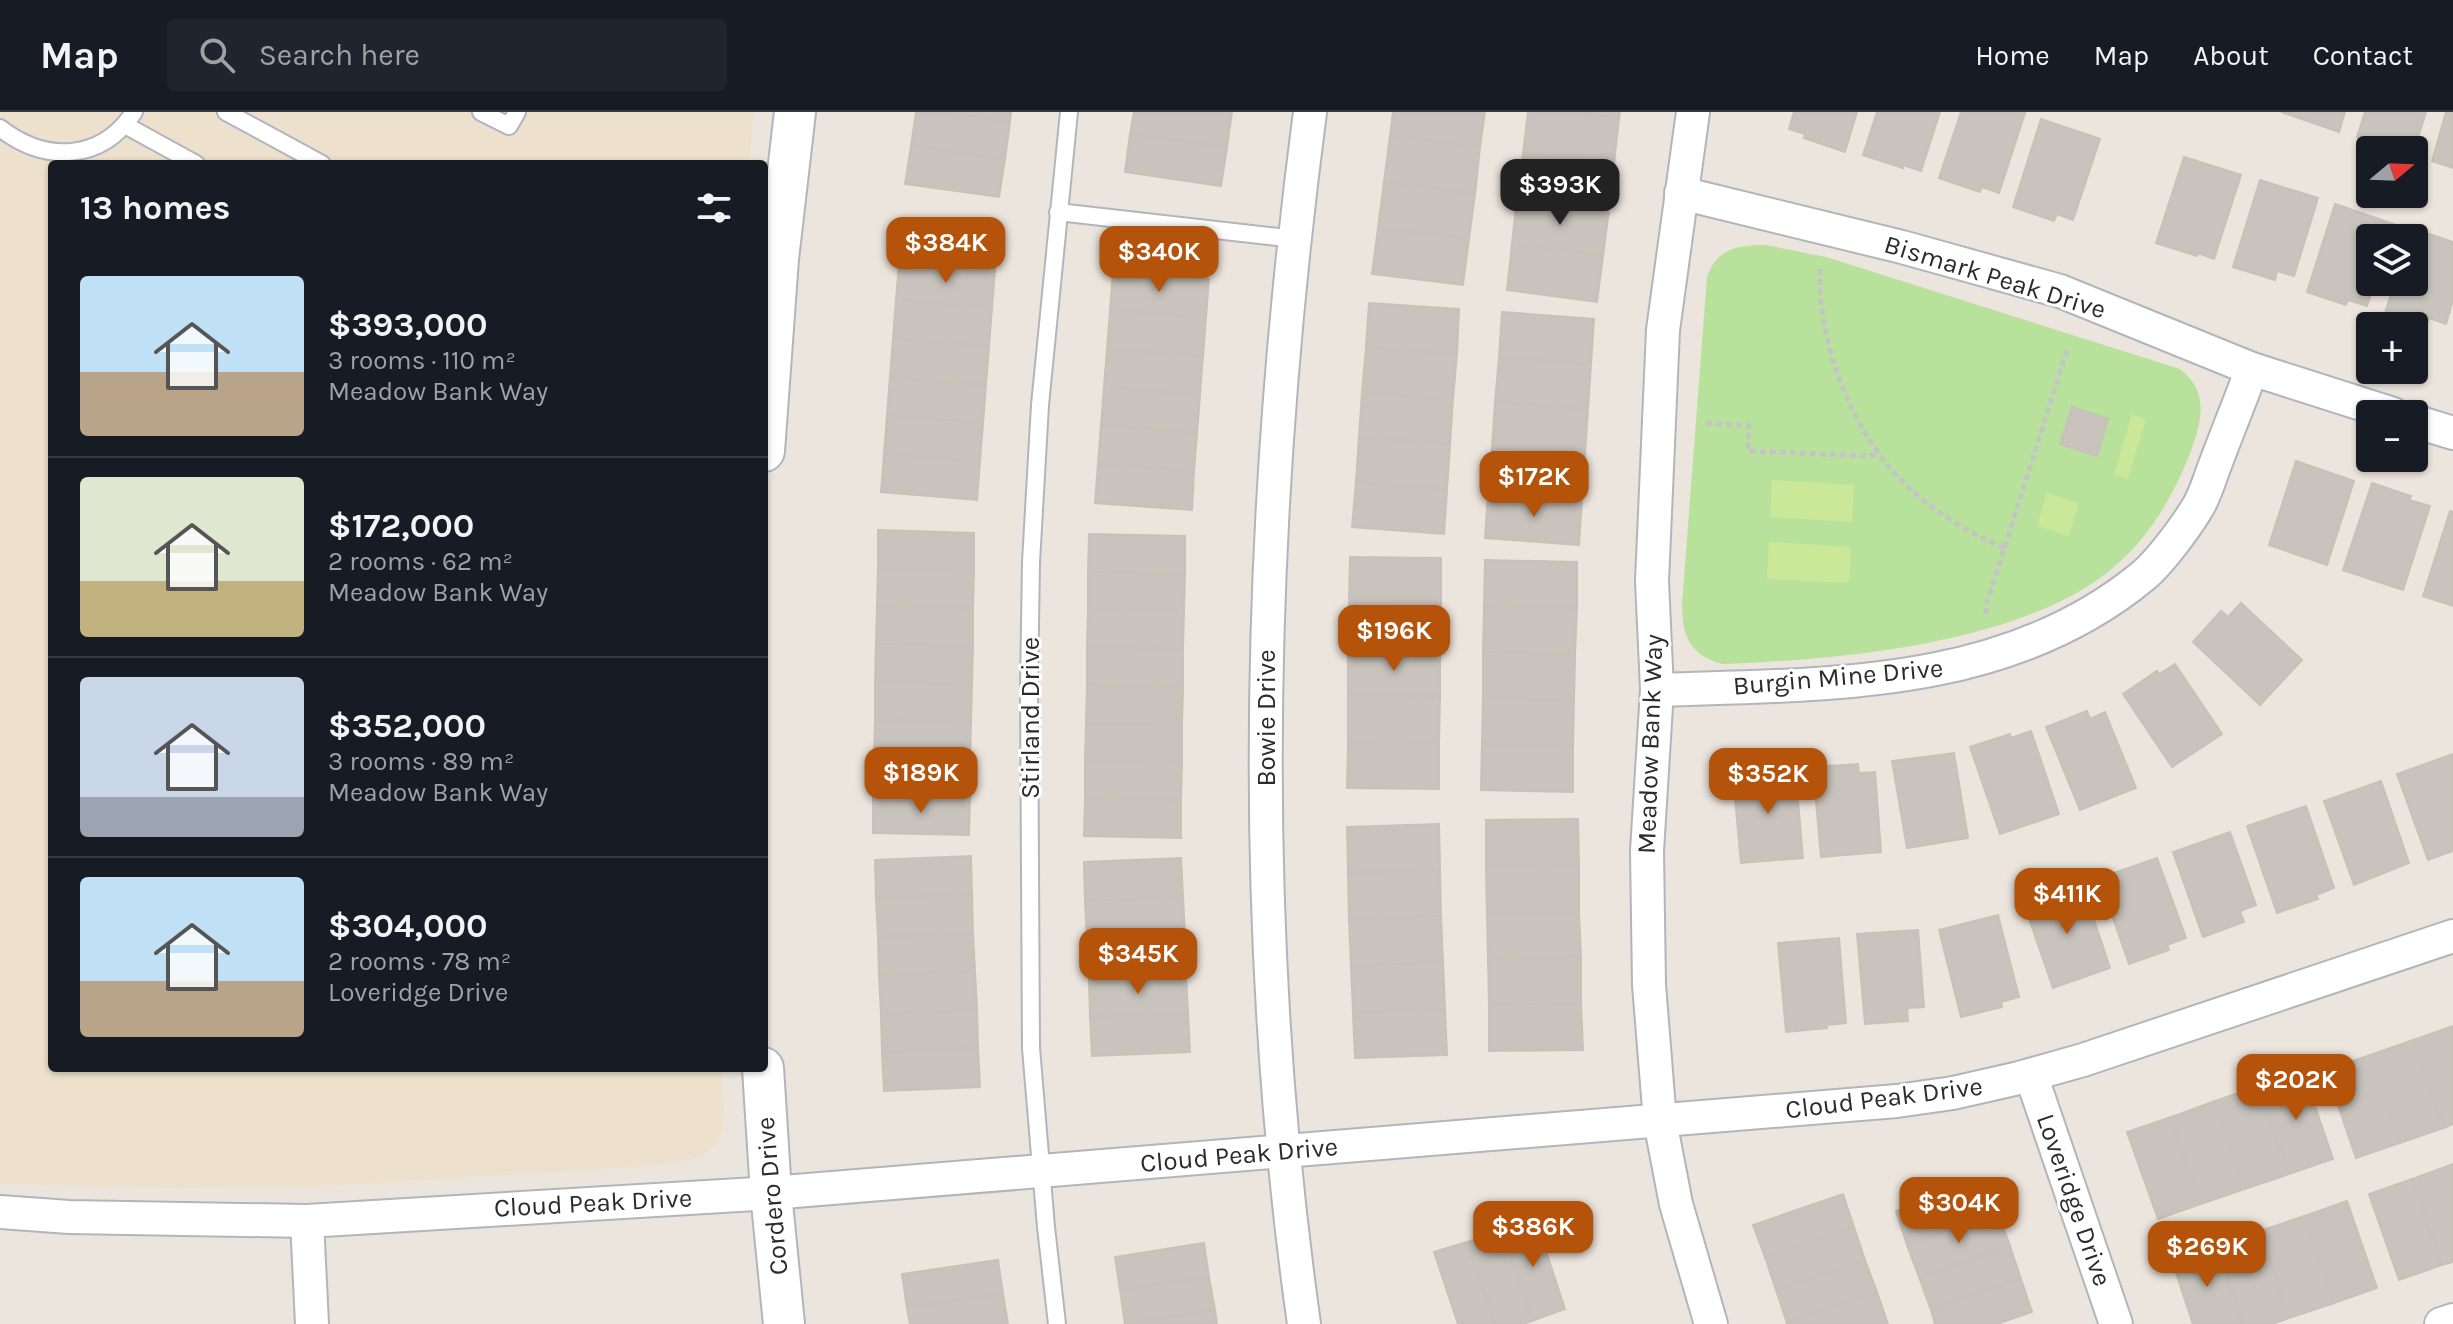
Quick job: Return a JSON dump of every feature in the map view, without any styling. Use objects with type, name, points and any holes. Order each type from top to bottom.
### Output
[{"type":"street","points":[[768,341],[772,241],[795,112]]},
{"type":"street","name":"Bowie Drive","points":[[1304,1324],[1283,1152],[1271,995],[1264,718],[1275,438],[1310,112]]},
{"type":"street","name":"Meadow Bank Way","points":[[1693,112],[1663,330],[1652,581],[1657,690],[1647,851],[1649,985],[1660,1121],[1703,1322]]},
{"type":"street","name":"Bismark Peak Drive","points":[[1681,193],[1902,247],[2060,291],[2252,369],[2356,402]]},
{"type":"street","name":"Burgin Mine Drive","points":[[1657,690],[1811,685],[1908,675],[1975,662],[2041,640],[2090,614],[2145,574],[2198,508],[2252,369]]},
{"type":"street","points":[[2428,425],[2453,433]]},
{"type":"street","name":"Cloud Peak Drive","points":[[0,1212],[69,1217],[307,1221],[771,1193],[1897,1101],[1953,1093],[2083,1060],[2453,936]]},
{"type":"street","name":"Cordero Drive","points":[[763,1072],[784,1324]]},
{"type":"street","name":"Loveridge Drive","points":[[2031,1075],[2116,1324]]},
{"type":"street","points":[[307,1221],[312,1324]]},
{"type":"street","points":[[2441,1324],[2453,1320]]},
{"type":"lane","points":[[226,112],[315,160]]},
{"type":"lane","points":[[481,112],[509,126],[517,112]]},
{"type":"lane","name":"Stirland Drive","points":[[1057,1324],[1031,1048],[1029,671],[1031,562],[1040,405],[1069,112]]},
{"type":"lane","points":[[0,128],[18,142],[46,152],[74,152],[102,143],[130,119],[190,160]]},
{"type":"lane","points":[[1058,212],[1295,239]]},
{"type":"path","points":[[1820,269],[1822,310],[1834,365],[1854,411],[1880,454],[1901,481],[1949,519],[2004,548]]},
{"type":"path","points":[[1986,614],[2068,347]]},
{"type":"path","points":[[1706,423],[1749,426],[1748,451],[1880,454]]},
{"type":"shaded area","points":[[0,112],[754,112],[749,160],[48,160],[48,1072],[721,1072],[724,1110],[717,1142],[706,1153],[692,1160],[635,1167],[345,1185],[177,1188],[0,1184]]},
{"type":"green space","points":[[1766,245],[1826,257],[2180,369],[2196,388],[2200,399],[2200,421],[2182,472],[2149,529],[2115,566],[2077,592],[2032,614],[1982,630],[1928,643],[1819,658],[1722,664],[1702,655],[1686,634],[1682,604],[1707,277],[1716,260],[1730,250]]},
{"type":"green space","points":[[2132,414],[2146,419],[2128,479],[2114,474]]},
{"type":"green space","points":[[1772,480],[1854,485],[1852,522],[1770,517]]},
{"type":"green space","points":[[2047,493],[2079,503],[2069,536],[2037,526]]},
{"type":"green space","points":[[1769,542],[1851,547],[1849,583],[1767,579]]},
{"type":"building","points":[[916,112],[945,112],[1010,122],[1005,159],[911,146]]},
{"type":"building","points":[[945,112],[1011,112],[1010,122]]},
{"type":"building","points":[[1134,112],[1232,112],[1227,147],[1130,134]]},
{"type":"building","points":[[1393,112],[1485,112],[1480,147],[1390,136]]},
{"type":"building","points":[[1528,112],[1569,112],[1619,118],[1614,164],[1523,153]]},
{"type":"building","points":[[1569,112],[1620,112],[1619,118]]},
{"type":"building","points":[[1794,112],[1857,112],[1845,152],[1804,138],[1805,134],[1789,129]]},
{"type":"building","points":[[1877,112],[1940,112],[1921,171],[1863,155]]},
{"type":"building","points":[[1961,112],[2025,113],[1999,193],[1982,187],[1980,192],[1939,178]]},
{"type":"building","points":[[2281,112],[2345,112],[2339,132]]},
{"type":"building","points":[[2365,112],[2426,112],[2418,136],[2357,136]]},
{"type":"building","points":[[2446,112],[2453,112],[2453,168],[2432,161]]},
{"type":"building","points":[[2041,119],[2100,139],[2073,220],[2057,214],[2054,221],[2013,207]]},
{"type":"building","points":[[1130,134],[1227,147],[1221,186],[1125,172]]},
{"type":"building","points":[[1390,136],[1480,147],[1475,194],[1384,182]]},
{"type":"building","points":[[911,146],[1005,159],[999,197],[905,184]]},
{"type":"building","points":[[1523,153],[1614,164],[1609,210],[1517,198]]},
{"type":"building","points":[[2184,157],[2241,175],[2214,259],[2156,243]]},
{"type":"building","points":[[2260,180],[2318,198],[2294,276],[2277,271],[2275,280],[2233,267]]},
{"type":"building","points":[[1384,182],[1475,194],[1469,239],[1378,228]]},
{"type":"building","points":[[1517,198],[1609,210],[1603,256],[1512,244]]},
{"type":"building","points":[[2335,204],[2394,224],[2356,224],[2356,296],[2370,296],[2367,306],[2348,300],[2346,305],[2307,292]]},
{"type":"building","points":[[902,224],[997,231],[995,270],[899,262]]},
{"type":"building","points":[[1378,228],[1469,239],[1463,285],[1372,274]]},
{"type":"building","points":[[2428,234],[2453,242],[2453,300],[2446,324],[2429,318],[2428,322],[2428,312],[2385,312],[2390,296],[2428,296]]},
{"type":"building","points":[[1512,244],[1603,256],[1597,302],[1507,290]]},
{"type":"building","points":[[899,262],[995,270],[992,308],[896,300]]},
{"type":"building","points":[[1113,271],[1209,279],[1206,317],[1110,310]]},
{"type":"building","points":[[896,300],[992,308],[989,346],[893,338]]},
{"type":"building","points":[[1369,303],[1459,309],[1457,354],[1366,348]]},
{"type":"building","points":[[1110,310],[1206,317],[1203,356],[1107,349]]},
{"type":"building","points":[[1502,312],[1594,319],[1591,364],[1499,357]]},
{"type":"building","points":[[893,338],[989,346],[986,385],[890,377]]},
{"type":"building","points":[[1366,348],[1457,354],[1453,399],[1362,392]]},
{"type":"building","points":[[1107,349],[1203,356],[1200,395],[1104,387]]},
{"type":"building","points":[[1499,357],[1591,364],[1588,409],[1495,402]]},
{"type":"building","points":[[890,377],[986,385],[983,423],[887,415]]},
{"type":"building","points":[[1104,387],[1200,395],[1197,433],[1101,425]]},
{"type":"building","points":[[1362,392],[1453,399],[1450,444],[1359,437]]},
{"type":"building","points":[[1495,402],[1588,409],[1585,454],[1492,448]]},
{"type":"building","points":[[2072,407],[2108,419],[2097,456],[2060,444]]},
{"type":"building","points":[[887,415],[983,423],[980,461],[884,454]]},
{"type":"building","points":[[1101,425],[1197,433],[1194,471],[1098,464]]},
{"type":"building","points":[[1359,437],[1450,444],[1447,489],[1356,482]]},
{"type":"building","points":[[1492,448],[1585,454],[1582,500],[1488,493]]},
{"type":"building","points":[[884,454],[980,461],[977,500],[881,492]]},
{"type":"building","points":[[2296,461],[2354,481],[2327,565],[2269,545]]},
{"type":"building","points":[[1098,464],[1194,471],[1192,510],[1095,503]]},
{"type":"building","points":[[1356,482],[1447,489],[1444,534],[1352,527]]},
{"type":"building","points":[[2372,483],[2430,506],[2403,590],[2343,570]]},
{"type":"building","points":[[1488,493],[1582,500],[1579,545],[1485,538]]},
{"type":"building","points":[[2450,511],[2453,512],[2453,606],[2423,596]]},
{"type":"building","points":[[878,530],[974,533],[974,570],[878,568]]},
{"type":"building","points":[[1089,534],[1185,536],[1185,574],[1088,572]]},
{"type":"building","points":[[1350,557],[1441,558],[1441,604],[1349,603]]},
{"type":"building","points":[[1485,560],[1577,562],[1577,608],[1484,606]]},
{"type":"building","points":[[878,568],[974,570],[973,608],[877,606]]},
{"type":"building","points":[[1088,572],[1185,574],[1184,611],[1088,609]]},
{"type":"building","points":[[1349,603],[1441,604],[1440,651],[1348,649]]},
{"type":"building","points":[[2241,603],[2302,660],[2260,705],[2193,642],[2221,611],[2228,617]]},
{"type":"building","points":[[877,606],[973,608],[973,646],[876,644]]},
{"type":"building","points":[[1484,606],[1577,608],[1575,654],[1483,652]]},
{"type":"building","points":[[1088,609],[1184,611],[1183,649],[1087,647]]},
{"type":"building","points":[[876,644],[973,646],[972,684],[875,682]]},
{"type":"building","points":[[1087,647],[1183,649],[1183,687],[1087,685]]},
{"type":"building","points":[[1348,649],[1440,651],[1440,696],[1348,695]]},
{"type":"building","points":[[1483,652],[1575,654],[1574,700],[1483,698]]},
{"type":"building","points":[[2175,664],[2222,734],[2172,767],[2123,694],[2157,671],[2159,674]]},
{"type":"building","points":[[875,682],[972,684],[971,722],[875,720]]},
{"type":"building","points":[[1087,685],[1183,687],[1182,724],[1086,723]]},
{"type":"building","points":[[1348,695],[1440,696],[1439,743],[1348,742]]},
{"type":"building","points":[[1483,698],[1574,700],[1573,746],[1482,744]]},
{"type":"building","points":[[2087,711],[2090,719],[2105,712],[2136,788],[2080,810],[2046,727]]},
{"type":"building","points":[[875,720],[971,722],[970,760],[874,757]]},
{"type":"building","points":[[1086,723],[1182,724],[1182,762],[1085,761]]},
{"type":"building","points":[[2031,731],[2059,814],[2000,834],[1970,747],[2010,734],[2011,738]]},
{"type":"building","points":[[1348,742],[1439,743],[1439,789],[1347,788]]},
{"type":"building","points":[[1482,744],[1573,746],[1573,792],[1481,790]]},
{"type":"building","points":[[1954,753],[1968,838],[1907,848],[1892,761]]},
{"type":"building","points":[[2453,754],[2453,851],[2428,860],[2397,774]]},
{"type":"building","points":[[874,757],[970,760],[970,797],[873,795]]},
{"type":"building","points":[[1085,761],[1182,762],[1181,800],[1085,798]]},
{"type":"building","points":[[1858,764],[1859,773],[1875,772],[1881,852],[1821,857],[1813,767]]},
{"type":"building","points":[[1795,767],[1803,858],[1741,863],[1733,777],[1753,776],[1753,770]]},
{"type":"building","points":[[2381,781],[2409,863],[2354,885],[2324,801]]},
{"type":"building","points":[[873,795],[970,797],[969,835],[873,833]]},
{"type":"building","points":[[1085,798],[1181,800],[1181,838],[1084,836]]},
{"type":"building","points":[[2306,806],[2334,888],[2316,895],[2318,899],[2277,913],[2247,826]]},
{"type":"building","points":[[1578,819],[1579,865],[1486,867],[1486,820]]},
{"type":"building","points":[[1439,824],[1440,870],[1348,873],[1347,827]]},
{"type":"building","points":[[2230,832],[2256,905],[2240,911],[2244,922],[2203,937],[2173,852]]},
{"type":"building","points":[[971,856],[972,894],[876,898],[875,860]]},
{"type":"building","points":[[1181,858],[1183,897],[1085,901],[1084,862]]},
{"type":"building","points":[[2157,858],[2186,938],[2167,945],[2169,950],[2129,964],[2099,878]]},
{"type":"building","points":[[1579,865],[1579,912],[1487,913],[1486,867]]},
{"type":"building","points":[[1440,870],[1441,916],[1349,920],[1348,873]]},
{"type":"building","points":[[2082,884],[2110,968],[2053,988],[2024,904]]},
{"type":"building","points":[[972,894],[973,933],[878,937],[876,898]]},
{"type":"building","points":[[1183,897],[1185,936],[1087,940],[1085,901]]},
{"type":"building","points":[[1579,912],[1581,957],[1488,959],[1487,913]]},
{"type":"building","points":[[1998,915],[2019,997],[2001,1002],[2002,1007],[1961,1017],[1939,930]]},
{"type":"building","points":[[1441,916],[1443,962],[1351,966],[1349,920]]},
{"type":"building","points":[[1918,930],[1924,1007],[1907,1008],[1908,1021],[1865,1024],[1857,934]]},
{"type":"building","points":[[973,933],[975,971],[879,975],[878,937]]},
{"type":"building","points":[[1185,936],[1186,974],[1089,979],[1087,940]]},
{"type":"building","points":[[1839,938],[1846,1023],[1786,1032],[1778,943]]},
{"type":"building","points":[[1581,957],[1581,1003],[1489,1005],[1488,959]]},
{"type":"building","points":[[1443,962],[1445,1009],[1353,1012],[1351,966]]},
{"type":"building","points":[[975,971],[977,1010],[881,1014],[879,975]]},
{"type":"building","points":[[1186,974],[1188,1013],[1090,1017],[1089,979]]},
{"type":"building","points":[[1581,1003],[1583,1050],[1489,1051],[1489,1005]]},
{"type":"building","points":[[1445,1009],[1447,1055],[1355,1058],[1353,1012]]},
{"type":"building","points":[[977,1010],[978,1048],[882,1052],[881,1014]]},
{"type":"building","points":[[1188,1013],[1190,1052],[1092,1056],[1090,1017]]},
{"type":"building","points":[[2453,1026],[2453,1124],[2444,1128],[2413,1040]]},
{"type":"building","points":[[2413,1040],[2444,1128],[2400,1143],[2370,1055]]},
{"type":"building","points":[[978,1048],[980,1087],[884,1091],[882,1052]]},
{"type":"building","points":[[2370,1055],[2400,1143],[2356,1158],[2326,1070]]},
{"type":"building","points":[[2303,1071],[2333,1159],[2289,1174],[2258,1086]]},
{"type":"building","points":[[2258,1086],[2289,1174],[2245,1189],[2215,1101]]},
{"type":"building","points":[[2215,1101],[2245,1189],[2201,1204],[2171,1117]]},
{"type":"building","points":[[2171,1117],[2201,1204],[2158,1219],[2127,1132]]},
{"type":"building","points":[[2453,1164],[2453,1262],[2442,1265],[2412,1179]]},
{"type":"building","points":[[2412,1179],[2442,1265],[2399,1280],[2369,1194]]},
{"type":"building","points":[[1986,1180],[1998,1213],[1907,1245],[1896,1211]]},
{"type":"building","points":[[1843,1194],[1854,1227],[1765,1257],[1753,1225]]},
{"type":"building","points":[[2347,1201],[2377,1288],[2334,1303],[2304,1216]]},
{"type":"building","points":[[1998,1213],[2010,1246],[1919,1277],[1907,1245]]},
{"type":"building","points":[[2304,1216],[2334,1303],[2289,1318],[2260,1231]]},
{"type":"building","points":[[1535,1218],[1565,1309],[1532,1321],[1501,1230]]},
{"type":"building","points":[[1854,1227],[1865,1260],[1776,1290],[1765,1257]]},
{"type":"building","points":[[1501,1230],[1532,1321],[1523,1324],[1496,1324],[1467,1242]]},
{"type":"building","points":[[2260,1231],[2289,1318],[2272,1324],[2243,1324],[2216,1246]]},
{"type":"building","points":[[1467,1242],[1496,1324],[1458,1324],[1434,1252]]},
{"type":"building","points":[[1204,1243],[1209,1277],[1120,1290],[1115,1257]]},
{"type":"building","points":[[2010,1246],[2021,1279],[1931,1310],[1919,1277]]},
{"type":"building","points":[[2216,1246],[2243,1324],[2193,1324],[2172,1261]]},
{"type":"building","points":[[998,1260],[1003,1294],[907,1308],[902,1274]]},
{"type":"building","points":[[1865,1260],[1877,1292],[1787,1323],[1776,1290]]},
{"type":"building","points":[[1209,1277],[1215,1310],[1125,1324],[1120,1290]]},
{"type":"building","points":[[2021,1279],[2032,1312],[1997,1324],[1935,1324],[1931,1310]]},
{"type":"building","points":[[1877,1292],[1888,1324],[1787,1323]]},
{"type":"building","points":[[1003,1294],[1008,1324],[910,1324],[907,1308]]},
{"type":"building","points":[[1215,1310],[1217,1324],[1125,1324]]}]
